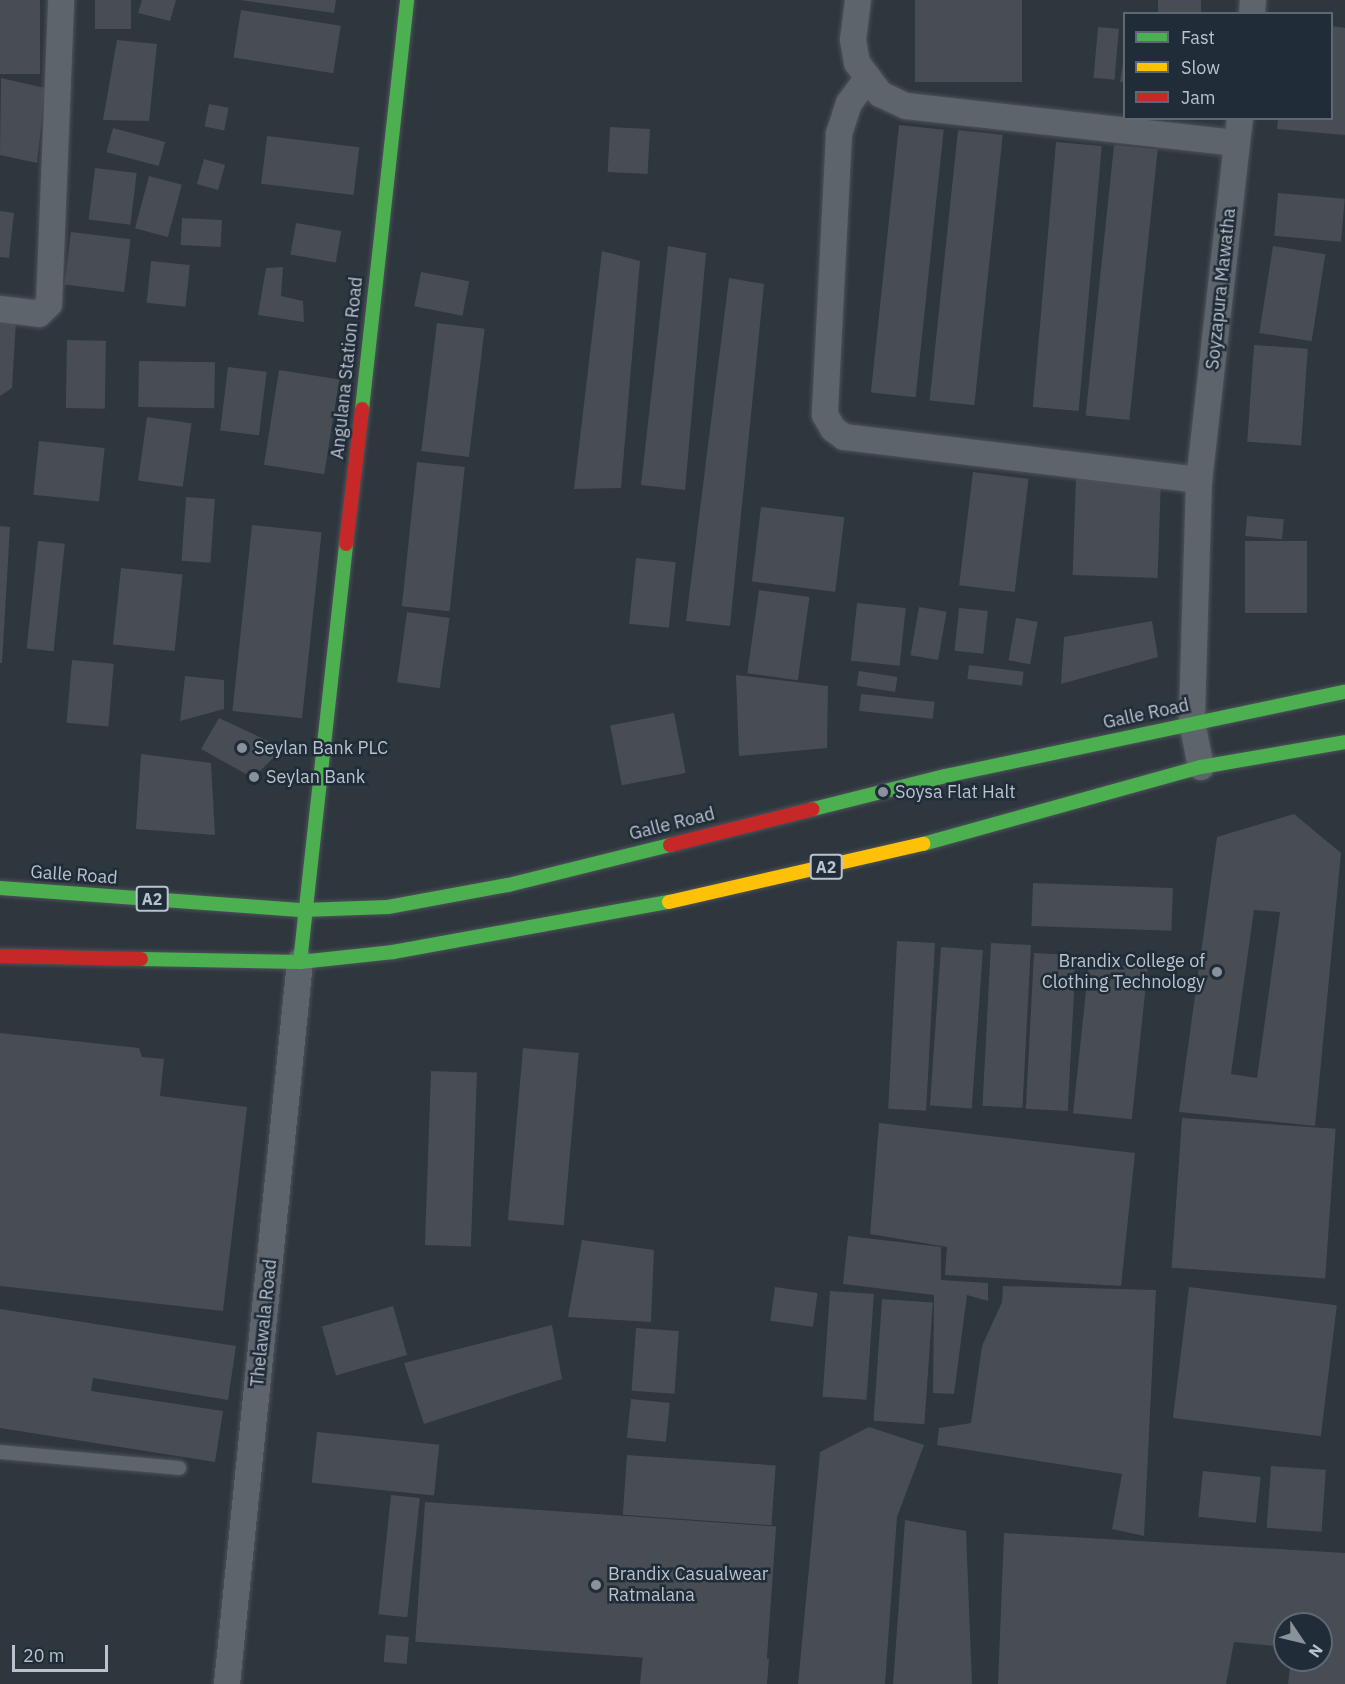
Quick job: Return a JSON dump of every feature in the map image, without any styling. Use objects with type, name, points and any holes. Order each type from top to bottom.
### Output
[{"type":"main road","name":"Angulana Station Road","points":[[303,910],[407,0]]},
{"type":"main road","name":"Galle Road","points":[[0,888],[303,910],[388,907],[508,885],[945,776],[1192,722],[1345,692]]},
{"type":"main road","name":"A2","points":[[0,956],[300,962],[393,952],[716,893],[921,845],[1201,767],[1345,742]]},
{"type":"main road","points":[[300,962],[303,910]]},
{"type":"street","points":[[0,309],[39,314],[49,304],[61,0]]},
{"type":"street","points":[[858,0],[853,40],[857,63],[866,80],[849,103],[839,134],[825,415],[833,429],[844,437],[1199,480]]},
{"type":"street","name":"Soyzapura Mawatha","points":[[866,80],[880,94],[906,106],[1238,131],[1199,480],[1192,722],[1201,767]]},
{"type":"street","name":"Thelawala Road","points":[[227,1684],[300,962]]},
{"type":"lane","points":[[0,1452],[179,1468]]},
{"type":"building","points":[[0,0],[40,0],[40,74],[0,74]]},
{"type":"building","points":[[95,0],[131,0],[131,29],[95,29]]},
{"type":"building","points":[[142,0],[176,0],[170,21],[138,13]]},
{"type":"building","points":[[240,0],[336,0],[334,13]]},
{"type":"building","points":[[915,0],[1022,0],[1022,82],[915,82]]},
{"type":"building","points":[[1158,0],[1201,0],[1201,12],[1158,12]]},
{"type":"building","points":[[241,10],[341,26],[333,73],[233,57]]},
{"type":"building","points":[[1333,26],[1345,28],[1345,135],[1277,129],[1278,120],[1333,120]]},
{"type":"building","points":[[1098,27],[1119,29],[1114,80],[1094,78]]},
{"type":"building","points":[[117,40],[157,44],[149,121],[103,120]]},
{"type":"building","points":[[1123,63],[1123,82],[1120,82]]},
{"type":"building","points":[[1,78],[45,88],[37,163],[0,155]]},
{"type":"building","points":[[209,104],[229,108],[224,130],[205,127]]},
{"type":"building","points":[[899,125],[944,130],[916,397],[871,393]]},
{"type":"building","points":[[610,127],[650,129],[648,174],[608,172]]},
{"type":"building","points":[[113,128],[165,142],[159,166],[107,152]]},
{"type":"building","points":[[958,130],[1003,135],[974,405],[930,401]]},
{"type":"building","points":[[267,136],[359,147],[353,195],[261,184]]},
{"type":"building","points":[[1056,142],[1102,146],[1079,411],[1033,407]]},
{"type":"building","points":[[1114,145],[1158,150],[1129,420],[1086,416]]},
{"type":"building","points":[[204,159],[225,165],[218,190],[197,184]]},
{"type":"building","points":[[95,168],[137,173],[130,225],[89,220]]},
{"type":"building","points":[[149,176],[182,185],[168,237],[135,228]]},
{"type":"building","points":[[1278,193],[1345,199],[1341,242],[1274,236]]},
{"type":"building","points":[[0,211],[14,213],[9,258],[0,257]]},
{"type":"building","points":[[182,218],[222,220],[221,247],[181,245]]},
{"type":"building","points":[[296,223],[341,231],[336,263],[290,255]]},
{"type":"building","points":[[71,232],[131,239],[124,292],[65,285]]},
{"type":"building","points":[[668,246],[706,253],[685,490],[641,485]]},
{"type":"building","points":[[1273,246],[1325,254],[1312,341],[1259,333]]},
{"type":"building","points":[[602,251],[640,261],[621,488],[574,489]]},
{"type":"building","points":[[151,261],[190,265],[185,307],[147,303]]},
{"type":"building","points":[[283,267],[281,296],[303,301],[304,322],[258,315],[266,268]]},
{"type":"building","points":[[421,272],[469,281],[462,316],[414,306]]},
{"type":"building","points":[[729,278],[764,284],[730,626],[686,621]]},
{"type":"building","points":[[0,317],[16,320],[12,388],[0,396]]},
{"type":"building","points":[[437,323],[485,329],[469,457],[421,451]]},
{"type":"building","points":[[67,340],[106,341],[105,409],[66,408]]},
{"type":"building","points":[[1254,345],[1308,349],[1301,446],[1247,442]]},
{"type":"building","points":[[139,361],[215,362],[214,408],[138,407]]},
{"type":"building","points":[[228,367],[267,372],[259,435],[220,431]]},
{"type":"building","points":[[279,370],[339,380],[324,474],[264,465]]},
{"type":"building","points":[[147,417],[192,423],[183,487],[138,480]]},
{"type":"building","points":[[39,441],[105,448],[99,502],[33,495]]},
{"type":"building","points":[[417,462],[465,467],[450,611],[402,606]]},
{"type":"building","points":[[973,472],[1029,479],[1015,592],[959,585]]},
{"type":"building","points":[[1076,478],[1161,481],[1158,578],[1073,575]]},
{"type":"building","points":[[186,497],[215,499],[210,563],[182,561]]},
{"type":"building","points":[[761,507],[844,517],[835,592],[752,581]]},
{"type":"building","points":[[1247,516],[1284,519],[1282,539],[1245,536]]},
{"type":"building","points":[[252,525],[322,532],[302,718],[232,711]]},
{"type":"building","points":[[0,526],[10,527],[2,663],[0,663]]},
{"type":"building","points":[[38,541],[65,544],[54,651],[27,648]]},
{"type":"building","points":[[1245,541],[1307,541],[1307,613],[1245,613]]},
{"type":"building","points":[[636,558],[676,562],[669,628],[629,624]]},
{"type":"building","points":[[121,568],[183,574],[175,651],[113,645]]},
{"type":"building","points":[[759,590],[810,597],[798,680],[747,673]]},
{"type":"building","points":[[857,603],[906,608],[900,666],[851,661]]},
{"type":"building","points":[[919,607],[947,612],[938,660],[910,655]]},
{"type":"building","points":[[959,608],[988,611],[983,654],[955,651]]},
{"type":"building","points":[[407,612],[450,618],[440,688],[397,682]]},
{"type":"building","points":[[1016,618],[1038,622],[1030,664],[1009,660]]},
{"type":"building","points":[[1152,621],[1158,657],[1061,684],[1064,637]]},
{"type":"building","points":[[72,660],[114,664],[108,726],[67,723]]},
{"type":"building","points":[[969,665],[1024,672],[1022,686],[967,679]]},
{"type":"building","points":[[859,671],[898,677],[895,692],[857,686]]},
{"type":"building","points":[[736,675],[828,686],[827,748],[739,756]]},
{"type":"building","points":[[185,676],[224,680],[224,709],[180,721]]},
{"type":"building","points":[[861,694],[935,702],[933,719],[859,711]]},
{"type":"building","points":[[674,713],[686,773],[622,785],[610,725]]},
{"type":"building","name":"Seylan Bank PLC","points":[[219,718],[283,748],[253,778],[201,749]]},
{"type":"building","points":[[141,754],[211,763],[215,835],[136,829]]},
{"type":"building","points":[[1294,814],[1341,853],[1315,1126],[1179,1112],[1217,837]],"holes":[[[1254,910],[1280,912],[1257,1078],[1231,1074]]]},
{"type":"building","points":[[1033,883],[1173,888],[1171,931],[1031,926]]},
{"type":"building","points":[[897,941],[935,943],[926,1111],[888,1109]]},
{"type":"building","points":[[991,943],[1031,945],[1022,1108],[982,1106]]},
{"type":"building","points":[[941,947],[983,950],[972,1109],[930,1106]]},
{"type":"building","points":[[1034,953],[1076,955],[1068,1111],[1026,1109]]},
{"type":"building","points":[[1089,962],[1148,968],[1132,1119],[1073,1113]]},
{"type":"building","points":[[0,1033],[139,1048],[142,1057],[164,1059],[160,1096],[247,1107],[223,1311],[0,1286]]},
{"type":"building","points":[[523,1048],[579,1053],[564,1225],[508,1220]]},
{"type":"building","points":[[431,1071],[477,1073],[471,1246],[425,1245]]},
{"type":"building","points":[[1182,1118],[1336,1129],[1325,1278],[1172,1268]]},
{"type":"building","points":[[879,1123],[1135,1153],[1121,1286],[945,1275],[947,1247],[870,1234]]},
{"type":"building","points":[[848,1236],[941,1247],[941,1280],[988,1283],[988,1301],[967,1295],[954,1394],[933,1393],[934,1295],[843,1284]]},
{"type":"building","points":[[582,1240],[654,1250],[651,1322],[568,1317]]},
{"type":"building","points":[[1003,1286],[1156,1290],[1144,1536],[1112,1529],[1122,1474],[937,1445],[939,1428],[971,1423],[982,1346],[1002,1302]]},
{"type":"building","points":[[775,1287],[818,1293],[813,1327],[770,1321]]},
{"type":"building","points":[[1189,1287],[1337,1305],[1321,1436],[1173,1418]]},
{"type":"building","points":[[830,1291],[874,1294],[866,1400],[823,1397]]},
{"type":"building","points":[[882,1299],[933,1303],[924,1424],[873,1421]]},
{"type":"building","points":[[393,1306],[407,1355],[336,1375],[322,1326]]},
{"type":"building","points":[[0,1309],[236,1346],[228,1400],[93,1378],[91,1391],[223,1411],[215,1462],[0,1428]]},
{"type":"building","points":[[552,1325],[562,1379],[424,1424],[404,1363]]},
{"type":"building","points":[[636,1328],[679,1331],[675,1394],[632,1391]]},
{"type":"building","points":[[631,1399],[670,1403],[666,1442],[627,1438]]},
{"type":"building","points":[[869,1427],[924,1445],[897,1517],[885,1684],[798,1684],[820,1452]]},
{"type":"building","points":[[317,1432],[439,1445],[434,1496],[312,1483]]},
{"type":"building","points":[[627,1455],[776,1465],[771,1525],[623,1515]]},
{"type":"building","points":[[1271,1466],[1326,1470],[1322,1532],[1267,1528]]},
{"type":"building","points":[[1203,1471],[1261,1477],[1256,1523],[1198,1517]]},
{"type":"building","points":[[391,1495],[420,1498],[407,1617],[378,1614]]},
{"type":"building","name":"Brandix Casualwear Ratmalana","points":[[425,1502],[776,1527],[766,1666],[415,1642]]},
{"type":"building","points":[[905,1520],[966,1531],[972,1684],[893,1684]]},
{"type":"building","points":[[1004,1533],[1345,1553],[1345,1684],[1288,1684],[1290,1672],[1333,1672],[1333,1612],[1273,1612],[1273,1646],[1234,1642],[1226,1684],[998,1684]]},
{"type":"building","points":[[386,1635],[409,1637],[407,1664],[384,1662]]},
{"type":"building","points":[[643,1654],[769,1659],[767,1684],[640,1684]]},
{"type":"traffic: fast","points":[[362,409],[407,0]]},
{"type":"traffic: fast","points":[[300,962],[346,544]]},
{"type":"traffic: fast","points":[[813,809],[945,776],[1345,692]]},
{"type":"traffic: fast","points":[[923,844],[1201,767],[1345,742]]},
{"type":"traffic: fast","points":[[0,888],[303,910],[388,907],[508,885],[670,845]]},
{"type":"traffic: fast","points":[[141,959],[300,962],[393,952],[669,902]]},
{"type":"traffic: slow","points":[[669,902],[923,844]]},
{"type":"traffic: jam","points":[[346,544],[362,409]]},
{"type":"traffic: jam","points":[[670,845],[813,809]]},
{"type":"traffic: jam","points":[[0,956],[141,959]]},
{"type":"place","name":"Seylan Bank PLC","points":[[242,748]]},
{"type":"place","name":"Seylan Bank","points":[[254,777]]},
{"type":"place","name":"Soysa Flat Halt","points":[[883,792]]},
{"type":"place","name":"Brandix College of Clothing Technology","points":[[1217,972]]},
{"type":"place","name":"Brandix Casualwear Ratmalana","points":[[596,1585]]}]
